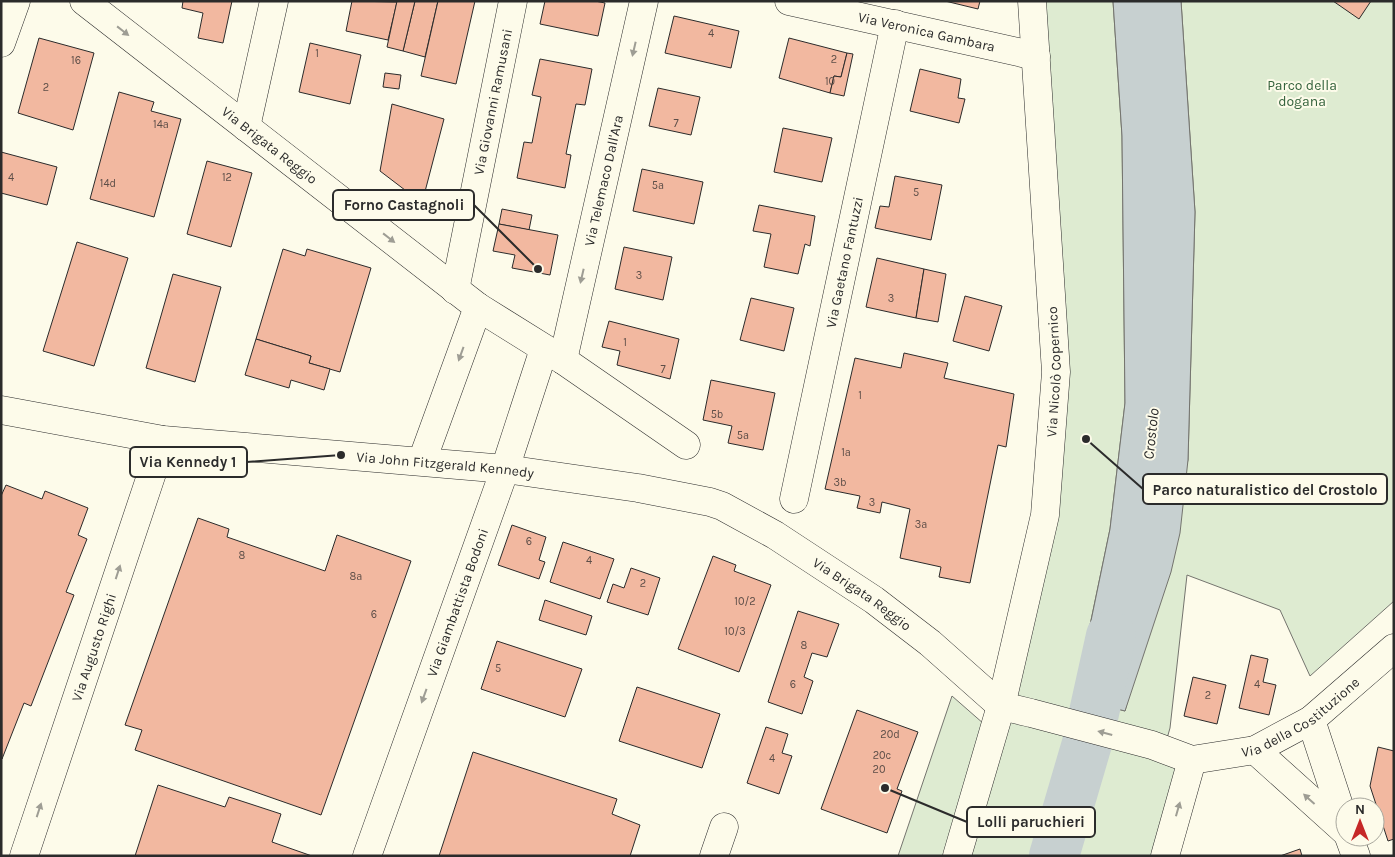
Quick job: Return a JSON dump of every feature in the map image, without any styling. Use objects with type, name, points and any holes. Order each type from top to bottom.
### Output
[{"type":"street","points":[[1,43],[16,1]]},
{"type":"street","name":"Via Brigata Reggio","points":[[84,1],[478,308],[553,354],[686,445]]},
{"type":"street","points":[[246,127],[274,1]]},
{"type":"street","name":"Via Giovanni Ramusani","points":[[455,290],[513,1]]},
{"type":"street","name":"Via Telemaco Dall'Ara","points":[[553,354],[644,1]]},
{"type":"street","name":"Via Veronica Gambara","points":[[789,1],[1036,56]]},
{"type":"street","name":"Via Nicolò Copernico","points":[[957,856],[1001,706],[1045,515],[1056,372],[1032,1]]},
{"type":"street","name":"Via Gaetano Fantuzzi","points":[[794,499],[895,24]]},
{"type":"street","points":[[422,461],[478,308]]},
{"type":"street","name":"Via Giambattista Bodoni","points":[[367,856],[505,469],[553,354]]},
{"type":"street","name":"Via John Fitzgerald Kennedy","points":[[1,410],[163,440],[505,469],[638,488],[710,502]]},
{"type":"street","name":"Via Augusto Righi","points":[[24,856],[163,440]]},
{"type":"street","name":"Via Brigata Reggio","points":[[710,502],[722,506],[775,535],[874,600],[930,643],[1001,706]]},
{"type":"street","name":"Via della Costituzione","points":[[1001,706],[1031,712],[1152,745],[1192,760],[1255,750],[1311,720],[1394,648]]},
{"type":"street","points":[[1311,720],[1336,797]]},
{"type":"street","points":[[1255,750],[1335,822]]},
{"type":"street","points":[[1165,856],[1192,760]]},
{"type":"street","points":[[714,856],[724,827]]},
{"type":"green space","name":"Parco della dogana","points":[[1032,1],[1113,1],[1122,136],[1125,403],[1110,529],[1075,697],[1125,711],[1188,460],[1195,212],[1181,1],[1394,1],[1394,601],[1310,676],[1280,610],[1187,575],[1170,728],[1164,749],[1192,760],[1165,856],[1070,856],[1099,753],[1063,742],[1031,856],[957,856],[1001,706],[1056,372]]},
{"type":"green space","points":[[952,696],[984,724],[945,856],[898,856]]},
{"type":"water","points":[[1113,1],[1181,1],[1195,212],[1188,460],[1180,533],[1171,572],[1125,711],[1075,698],[1110,529],[1125,403],[1122,136]]},
{"type":"water","points":[[1063,742],[1099,752],[1070,856],[1031,856]]},
{"type":"building","points":[[183,1],[232,1],[223,43],[198,38],[203,13],[182,8]]},
{"type":"building","points":[[352,1],[397,2],[388,40],[346,31]]},
{"type":"building","points":[[397,1],[415,1],[403,51],[387,47]]},
{"type":"building","points":[[415,1],[438,1],[425,57],[403,51]]},
{"type":"building","points":[[438,1],[475,1],[456,84],[421,76]]},
{"type":"building","points":[[545,1],[595,1],[605,3],[598,36],[540,24]]},
{"type":"building","points":[[945,1],[980,1],[978,9]]},
{"type":"building","points":[[1333,1],[1371,1],[1359,19]]},
{"type":"building","points":[[674,16],[739,31],[731,68],[665,53]]},
{"type":"building","points":[[39,38],[94,53],[73,130],[18,113]]},
{"type":"building","points":[[789,38],[847,53],[841,77],[834,76],[830,93],[779,78]]},
{"type":"building","points":[[310,43],[361,55],[350,104],[299,92]]},
{"type":"building","points":[[847,53],[853,54],[844,96],[830,93],[834,76],[841,77]]},
{"type":"building","points":[[540,59],[592,69],[585,105],[576,104],[566,154],[571,155],[565,188],[517,178],[524,142],[532,143],[541,97],[532,95]]},
{"type":"building","points":[[920,69],[961,79],[958,98],[965,99],[959,123],[910,111]]},
{"type":"building","points":[[385,73],[401,75],[399,89],[383,87]]},
{"type":"building","points":[[658,88],[700,97],[691,135],[649,126]]},
{"type":"building","points":[[119,92],[154,102],[151,111],[181,119],[154,217],[90,199]]},
{"type":"building","points":[[392,104],[444,119],[422,203],[380,171]]},
{"type":"building","points":[[783,128],[832,138],[822,182],[774,172]]},
{"type":"building","points":[[1,152],[57,167],[47,205],[1,193]]},
{"type":"building","points":[[207,161],[252,173],[231,247],[187,234]]},
{"type":"building","points":[[642,169],[703,182],[694,224],[633,211]]},
{"type":"building","points":[[895,176],[942,185],[931,240],[875,228],[880,206],[889,207]]},
{"type":"building","points":[[759,205],[815,216],[810,246],[805,244],[798,274],[764,267],[771,234],[753,231]]},
{"type":"building","points":[[502,209],[532,215],[529,230],[499,224]]},
{"type":"building","points":[[499,224],[558,235],[550,275],[512,268],[515,255],[493,251]]},
{"type":"building","points":[[77,242],[128,258],[94,366],[43,351]]},
{"type":"building","points":[[624,247],[672,257],[663,300],[615,289]]},
{"type":"building","points":[[283,249],[305,256],[307,249],[371,268],[340,372],[309,363],[311,356],[256,339]]},
{"type":"building","points":[[877,258],[924,269],[916,318],[866,307]]},
{"type":"building","points":[[924,269],[946,274],[938,322],[916,318]]},
{"type":"building","points":[[173,274],[221,287],[195,382],[146,368]]},
{"type":"building","points":[[965,296],[1002,306],[989,351],[953,341]]},
{"type":"building","points":[[751,298],[794,308],[784,351],[740,340]]},
{"type":"building","points":[[609,321],[679,339],[670,379],[617,365],[620,351],[602,347]]},
{"type":"building","points":[[256,339],[311,356],[309,363],[330,369],[324,390],[291,380],[289,388],[245,375]]},
{"type":"building","points":[[904,353],[948,363],[944,378],[1014,394],[1006,447],[998,445],[970,583],[939,577],[941,567],[900,558],[910,509],[882,502],[880,513],[857,508],[860,496],[825,489],[855,358],[901,368]]},
{"type":"building","points":[[711,380],[775,393],[763,450],[728,443],[732,426],[703,420]]},
{"type":"building","points":[[6,485],[42,499],[45,491],[88,508],[78,535],[87,539],[66,592],[74,595],[31,706],[24,703],[2,759],[1,496]]},
{"type":"building","points":[[198,518],[229,529],[227,537],[325,571],[337,535],[411,561],[321,815],[135,750],[142,730],[125,725]]},
{"type":"building","points":[[512,525],[546,537],[539,560],[545,562],[539,579],[498,565]]},
{"type":"building","points":[[563,542],[614,559],[600,599],[550,582]]},
{"type":"building","points":[[713,556],[736,565],[734,571],[771,585],[739,672],[678,649]]},
{"type":"building","points":[[631,568],[660,578],[648,615],[607,602],[613,584],[624,588]]},
{"type":"building","points":[[545,600],[592,616],[586,635],[539,620]]},
{"type":"building","points":[[798,611],[839,624],[827,657],[812,653],[804,677],[813,681],[802,714],[768,702]]},
{"type":"building","points":[[497,641],[582,669],[565,717],[481,689]]},
{"type":"building","points":[[1251,655],[1268,659],[1263,682],[1276,685],[1269,715],[1239,708]]},
{"type":"building","points":[[1193,677],[1226,685],[1217,724],[1184,716]]},
{"type":"building","points":[[637,687],[720,714],[702,768],[619,741]]},
{"type":"building","points":[[857,710],[918,732],[897,789],[902,791],[887,833],[821,809]]},
{"type":"building","points":[[766,727],[788,734],[782,753],[792,756],[779,794],[747,783]]},
{"type":"building","points":[[1378,747],[1394,751],[1394,839],[1388,841],[1385,832],[1385,797],[1374,797],[1370,786]]},
{"type":"building","points":[[473,752],[617,799],[612,814],[640,825],[630,856],[439,856]]},
{"type":"building","points":[[158,785],[225,807],[229,797],[281,814],[272,842],[312,856],[135,856]]},
{"type":"building","points":[[1300,849],[1302,856],[1280,856]]},
{"type":"waterway","name":"Crostolo","points":[[1054,856],[1088,740],[1111,636]]},
{"type":"place","name":"Forno Castagnoli","points":[[538,269]]},
{"type":"place","name":"Parco naturalistico del Crostolo","points":[[1086,439]]},
{"type":"place","name":"Via Kennedy 1","points":[[341,455]]},
{"type":"place","name":"Lolli paruchieri","points":[[885,788]]}]
